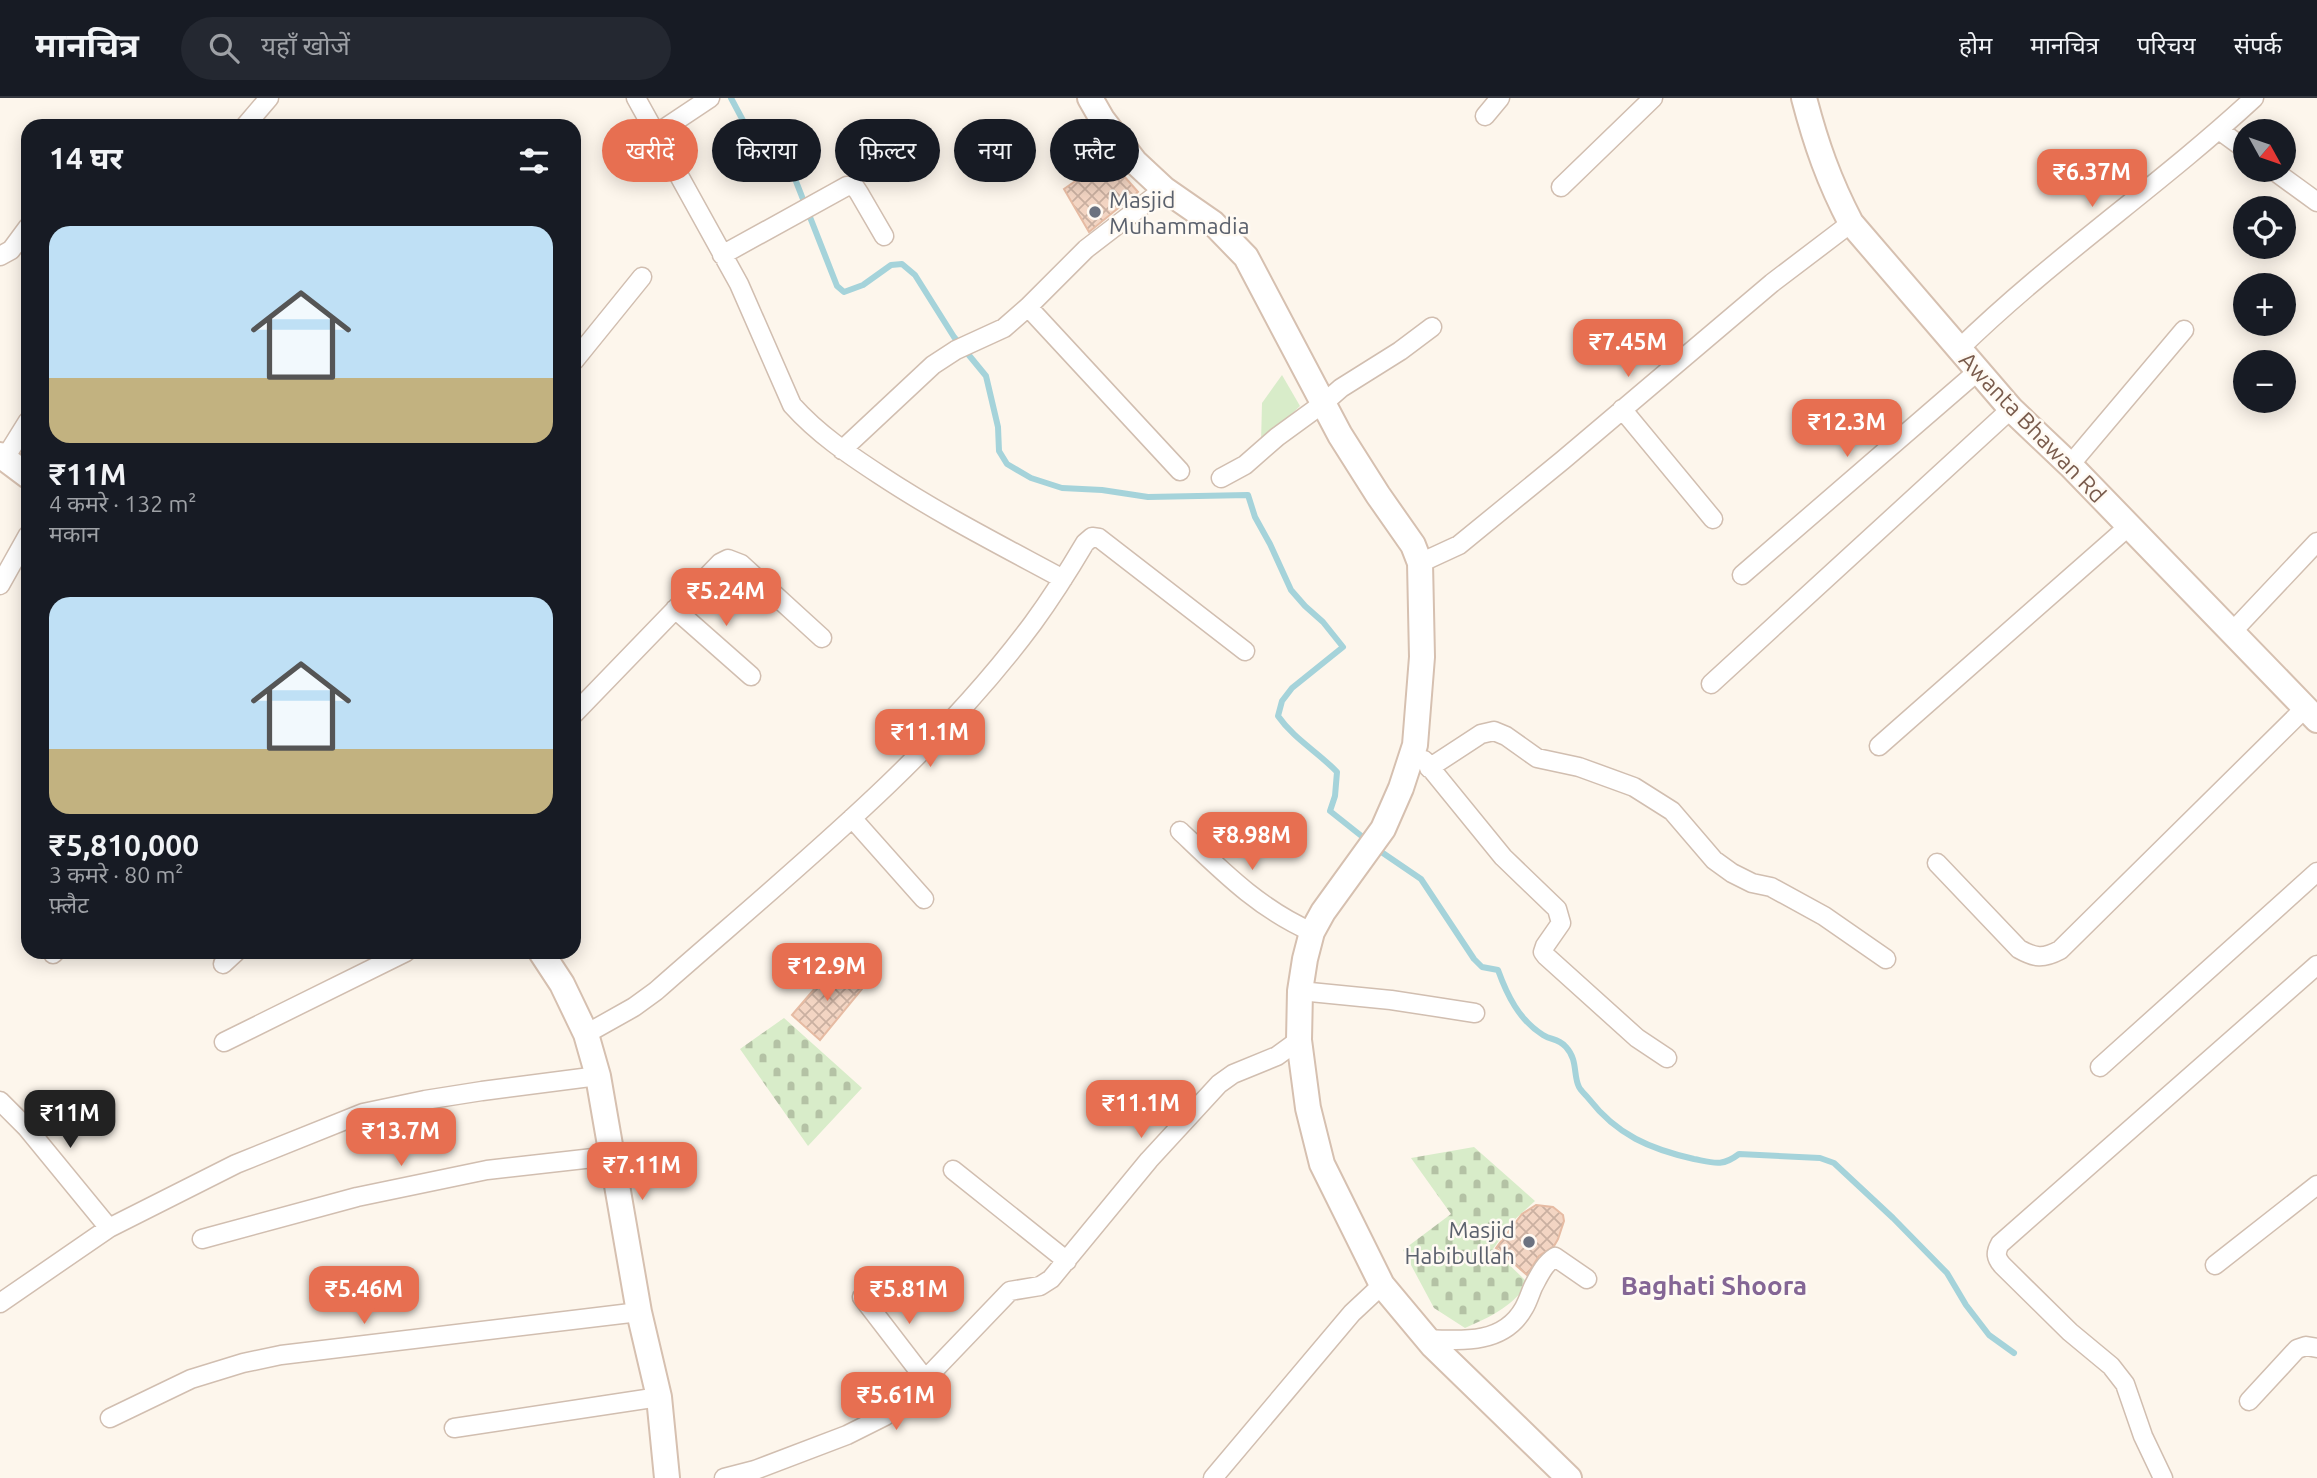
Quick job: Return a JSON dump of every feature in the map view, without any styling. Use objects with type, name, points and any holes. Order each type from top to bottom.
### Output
[{"type":"street","points":[[251,119],[269,98]]},
{"type":"street","points":[[636,98],[648,119]]},
{"type":"street","points":[[678,119],[710,98]]},
{"type":"street","points":[[1090,98],[1102,119],[1135,162],[1164,189],[1213,223],[1246,257],[1325,402],[1340,435],[1413,545],[1420,563],[1422,657],[1415,745],[1401,788],[1372,844],[1323,912],[1312,932],[1305,959],[1300,991],[1299,1040],[1308,1108],[1322,1164],[1382,1285],[1427,1339],[1569,1478]]},
{"type":"street","points":[[1485,116],[1500,98]]},
{"type":"street","points":[[1562,187],[1653,98]]},
{"type":"street","name":"Awanta Bhawan Rd","points":[[1804,98],[1816,146],[1851,223],[2011,409],[2070,465],[2311,714]]},
{"type":"street","points":[[1958,350],[2002,307],[2219,130],[2254,98]]},
{"type":"street","points":[[2219,130],[2233,140]]},
{"type":"street","points":[[683,182],[758,325],[792,405],[824,438],[842,450],[953,520],[1063,579]]},
{"type":"street","points":[[2290,182],[2317,202]]},
{"type":"street","points":[[723,255],[847,186],[855,187],[884,236]]},
{"type":"street","points":[[842,450],[933,365],[1004,328],[1086,249],[1164,189]]},
{"type":"street","points":[[1420,563],[1460,545],[1772,283],[1851,223]]},
{"type":"street","points":[[0,256],[11,250],[21,236]]},
{"type":"street","points":[[581,352],[642,277]]},
{"type":"street","points":[[1028,307],[1180,471]]},
{"type":"street","points":[[1221,478],[1245,465],[1354,378],[1400,351],[1433,327]]},
{"type":"street","points":[[2070,465],[2184,330]]},
{"type":"street","points":[[1742,575],[1978,371]]},
{"type":"street","points":[[1622,409],[1713,519]]},
{"type":"street","points":[[1712,684],[2011,409]]},
{"type":"street","points":[[21,431],[2,457],[21,471]]},
{"type":"street","points":[[1879,746],[2129,526]]},
{"type":"street","points":[[586,1034],[634,1007],[656,991],[852,818],[904,767],[1033,624],[1092,537],[1099,538],[1245,651]]},
{"type":"street","points":[[2232,632],[2317,542]]},
{"type":"street","points":[[0,584],[21,547]]},
{"type":"street","points":[[581,707],[720,563],[728,559],[741,564],[822,638]]},
{"type":"street","points":[[675,609],[751,676]]},
{"type":"street","points":[[1937,863],[2019,949],[2034,957],[2047,957],[2060,950],[2311,714]]},
{"type":"street","points":[[1429,768],[1481,734],[1494,731],[1506,736],[1537,758],[1579,767],[1634,788],[1672,811],[1714,860],[1732,873],[1752,883],[1771,887],[1824,916],[1886,959]]},
{"type":"street","points":[[1415,745],[1429,768],[1503,857],[1557,909],[1561,923],[1545,946],[1546,956],[1637,1038],[1667,1058]]},
{"type":"street","points":[[852,818],[925,899]]},
{"type":"street","points":[[1180,831],[1249,895],[1291,923],[1312,932]]},
{"type":"street","points":[[2100,1067],[2317,872]]},
{"type":"street","points":[[224,1042],[392,959]]},
{"type":"street","points":[[546,959],[562,984],[586,1034],[598,1076],[639,1312],[660,1397],[667,1478]]},
{"type":"street","points":[[2163,1478],[2143,1436],[2125,1384],[2111,1366],[2070,1332],[2002,1265],[1997,1259],[1997,1251],[2000,1244],[2317,965]]},
{"type":"street","points":[[1300,991],[1391,1000],[1475,1013]]},
{"type":"street","points":[[724,1478],[755,1470],[847,1435],[885,1416],[1010,1292],[1040,1286],[1051,1279],[1149,1160],[1219,1084],[1233,1074],[1277,1056],[1299,1040]]},
{"type":"street","points":[[0,1303],[109,1228],[236,1164],[363,1113],[482,1090],[598,1076]]},
{"type":"street","points":[[0,1101],[27,1128],[109,1228]]},
{"type":"street","points":[[202,1239],[357,1197],[487,1170],[611,1156]]},
{"type":"street","points":[[953,1170],[1067,1261]]},
{"type":"street","points":[[2215,1265],[2317,1185]]},
{"type":"street","points":[[1427,1339],[1466,1342],[1488,1337],[1505,1328],[1525,1307],[1541,1273],[1555,1257],[1587,1279]]},
{"type":"street","points":[[1213,1478],[1352,1313],[1382,1285]]},
{"type":"street","points":[[862,1297],[925,1379]]},
{"type":"street","points":[[110,1418],[191,1379],[268,1358],[639,1312]]},
{"type":"street","points":[[2249,1401],[2297,1349],[2306,1346],[2317,1348]]},
{"type":"street","points":[[454,1428],[660,1397]]},
{"type":"green space","points":[[1282,375],[1300,406],[1261,443],[1262,403]]},
{"type":"green space","points":[[784,1018],[862,1088],[808,1146],[740,1049]]},
{"type":"green space","points":[[1474,1147],[1535,1201],[1513,1221],[1493,1249],[1528,1283],[1508,1304],[1465,1328],[1434,1308],[1403,1250],[1451,1214],[1411,1158]]},
{"type":"building","name":"Masjid Muhammadia","points":[[1074,182],[1129,182],[1138,192],[1089,232],[1064,189]]},
{"type":"building","points":[[833,967],[862,989],[820,1040],[792,1015]]},
{"type":"building","name":"Masjid Habibullah","points":[[1536,1205],[1553,1207],[1563,1215],[1564,1221],[1554,1246],[1539,1256],[1527,1275],[1496,1248],[1522,1214]]},
{"type":"waterway","points":[[731,98],[747,128],[779,138],[837,286],[844,292],[863,285],[891,265],[902,264],[915,275],[954,337],[986,376],[998,427],[999,451],[1007,464],[1031,478],[1062,488],[1102,490],[1148,497],[1248,495],[1255,517],[1291,590],[1343,647],[1292,688],[1282,701],[1278,716],[1291,732],[1337,772],[1335,796],[1330,811],[1369,842]]},
{"type":"waterway","points":[[1377,849],[1421,879],[1474,959],[1482,967],[1498,970],[1510,998],[1527,1022],[1543,1035],[1566,1047],[1574,1062],[1580,1088],[1611,1122],[1649,1145],[1707,1162],[1723,1162],[1739,1154],[1820,1158],[1834,1163],[1947,1273],[1966,1305],[1989,1335],[2014,1353]]},
{"type":"place","name":"Masjid Muhammadia","points":[[1095,212]]},
{"type":"place","name":"Masjid Habibullah","points":[[1529,1242]]},
{"type":"district","name":"Baghati Shoora","points":[[1714,1285]]}]
